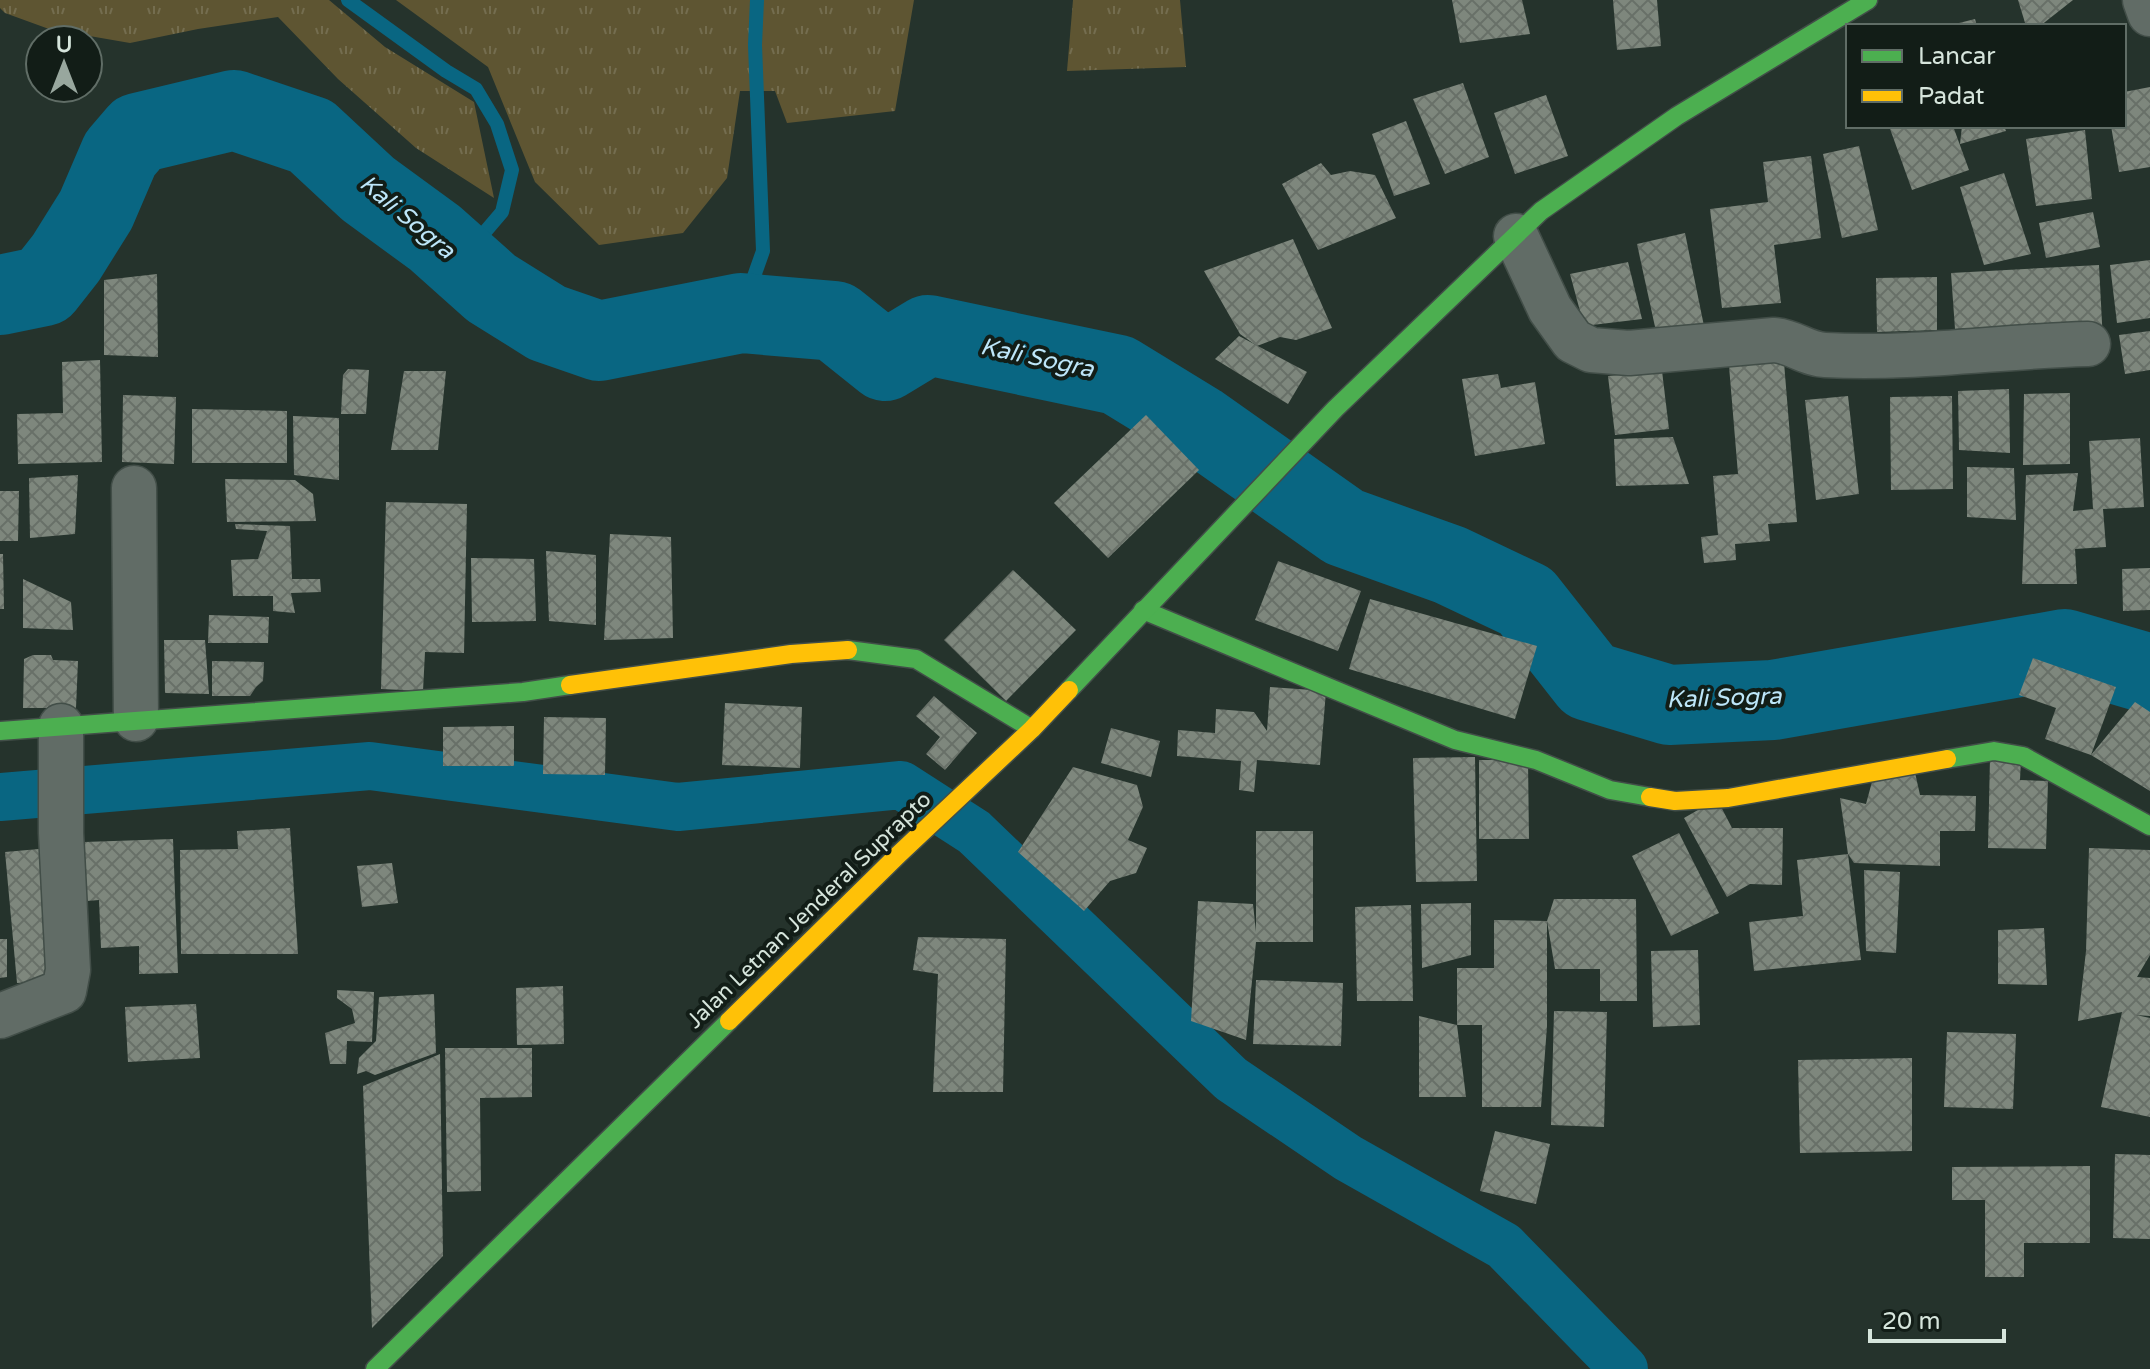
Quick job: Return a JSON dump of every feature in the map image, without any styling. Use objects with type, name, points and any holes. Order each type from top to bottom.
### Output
[{"type":"street","name":"Jalan Letnan Jenderal Suprapto","points":[[375,1369],[898,855],[1032,729],[1268,476],[1541,211],[1677,116],[1868,0]]},
{"type":"street","points":[[2145,0],[2150,14]]},
{"type":"street","points":[[1516,236],[1550,309],[1573,341],[1591,350],[1629,353],[1774,340],[1791,343],[1799,350],[1815,355],[1875,356],[2088,344]]},
{"type":"street","points":[[134,488],[136,719]]},
{"type":"street","points":[[1143,610],[1455,740],[1536,760],[1610,790],[1675,801],[1728,798],[1994,751],[2023,756],[2150,826]]},
{"type":"street","points":[[0,731],[60,743],[136,719],[523,692],[791,654],[856,649],[916,659],[1032,729]]},
{"type":"street","points":[[0,1016],[64,991],[68,970],[60,743]]},
{"type":"green space","points":[[0,0],[329,0],[385,47],[474,102],[494,198],[416,148],[338,79],[278,17],[130,43],[104,39],[104,24],[35,24],[5,13],[0,8]]},
{"type":"green space","points":[[396,0],[914,0],[895,111],[787,123],[775,91],[740,91],[727,178],[683,233],[599,245],[535,182],[488,67]]},
{"type":"green space","points":[[1073,0],[1180,0],[1186,67],[1067,71]]},
{"type":"building","points":[[1452,0],[1522,0],[1530,34],[1460,43]]},
{"type":"building","points":[[1613,0],[1657,0],[1661,46],[1617,50]]},
{"type":"building","points":[[2018,0],[2073,0],[2043,24],[2025,24]]},
{"type":"building","points":[[1975,19],[1976,24],[1955,24]]},
{"type":"building","points":[[1463,83],[1489,157],[1445,174],[1413,99]]},
{"type":"building","points":[[2150,87],[2150,167],[2119,172],[2111,128],[2126,128],[2126,92]]},
{"type":"building","points":[[1546,95],[1568,156],[1515,174],[1494,113]]},
{"type":"building","points":[[1406,121],[1430,184],[1394,196],[1372,134]]},
{"type":"building","points":[[1890,128],[1954,128],[1969,170],[1912,190]]},
{"type":"building","points":[[1962,128],[2005,128],[2006,131],[1960,144]]},
{"type":"building","points":[[2085,130],[2092,199],[2036,206],[2026,139]]},
{"type":"building","points":[[1859,146],[1878,230],[1842,238],[1823,154]]},
{"type":"building","points":[[1811,156],[1821,238],[1774,245],[1781,303],[1722,308],[1710,209],[1768,202],[1763,162]]},
{"type":"building","points":[[1321,163],[1331,175],[1350,171],[1375,175],[1396,218],[1318,250],[1282,184]]},
{"type":"building","points":[[2004,173],[2031,254],[1984,265],[1960,187]]},
{"type":"building","points":[[2093,212],[2100,247],[2046,258],[2039,223]]},
{"type":"building","points":[[1685,233],[1704,326],[1657,336],[1637,244]]},
{"type":"building","points":[[1293,239],[1332,328],[1296,340],[1280,337],[1257,346],[1240,334],[1204,271]]},
{"type":"building","points":[[2150,260],[2150,318],[2117,323],[2110,265]]},
{"type":"building","points":[[1628,262],[1642,319],[1584,326],[1570,274]]},
{"type":"building","points":[[2099,265],[2103,342],[2007,348],[2006,326],[1955,329],[1951,273]]},
{"type":"building","points":[[157,274],[158,357],[104,355],[104,280]]},
{"type":"building","points":[[1937,277],[1937,330],[1877,332],[1876,278]]},
{"type":"building","points":[[2150,331],[2150,370],[2125,374],[2119,335]]},
{"type":"building","points":[[1239,336],[1307,372],[1288,404],[1215,359]]},
{"type":"building","points":[[1783,350],[1797,522],[1768,524],[1770,541],[1735,544],[1736,560],[1704,563],[1701,537],[1718,535],[1713,476],[1738,474],[1728,354]]},
{"type":"building","points":[[100,360],[102,462],[18,464],[17,414],[63,413],[62,362]]},
{"type":"building","points":[[348,369],[369,370],[366,414],[341,414],[343,375]]},
{"type":"building","points":[[404,371],[446,371],[438,450],[391,450]]},
{"type":"building","points":[[1662,371],[1669,429],[1615,435],[1608,376]]},
{"type":"building","points":[[1498,374],[1501,388],[1535,382],[1545,444],[1475,456],[1462,379]]},
{"type":"building","points":[[2009,389],[2010,453],[1959,450],[1958,391]]},
{"type":"building","points":[[2070,393],[2070,464],[2023,465],[2024,394]]},
{"type":"building","points":[[123,395],[176,397],[174,464],[122,462]]},
{"type":"building","points":[[1848,396],[1859,494],[1816,500],[1805,400]]},
{"type":"building","points":[[1952,396],[1953,489],[1891,490],[1890,397]]},
{"type":"building","points":[[192,409],[287,411],[287,463],[192,463]]},
{"type":"building","points":[[1146,415],[1199,470],[1108,558],[1054,503]]},
{"type":"building","points":[[293,416],[339,418],[339,480],[294,475]]},
{"type":"building","points":[[1673,437],[1689,484],[1616,486],[1614,439]]},
{"type":"building","points":[[2140,438],[2144,507],[2103,509],[2106,547],[2075,549],[2077,584],[2022,584],[2026,475],[2078,473],[2073,511],[2093,509],[2089,441]]},
{"type":"building","points":[[1967,467],[2014,468],[2016,520],[1967,517]]},
{"type":"building","points":[[78,475],[75,534],[30,538],[29,478]]},
{"type":"building","points":[[225,479],[295,480],[313,494],[316,521],[227,522]]},
{"type":"building","points":[[0,491],[19,491],[18,541],[0,541]]},
{"type":"building","points":[[386,502],[467,504],[464,653],[425,652],[423,691],[381,689]]},
{"type":"building","points":[[235,524],[290,526],[292,579],[320,579],[321,592],[291,593],[295,613],[273,611],[273,596],[233,596],[231,560],[258,559],[267,531],[236,529]]},
{"type":"building","points":[[610,534],[671,537],[673,638],[604,640]]},
{"type":"building","points":[[546,551],[596,555],[596,625],[549,621]]},
{"type":"building","points":[[0,554],[3,554],[4,609],[0,609]]},
{"type":"building","points":[[471,558],[534,559],[536,621],[472,622]]},
{"type":"building","points":[[1278,561],[1361,591],[1338,651],[1255,620]]},
{"type":"building","points":[[2150,568],[2150,610],[2123,611],[2122,569]]},
{"type":"building","points":[[1013,570],[1076,630],[1006,701],[944,640]]},
{"type":"building","points":[[23,579],[71,602],[73,630],[23,628]]},
{"type":"building","points":[[1370,599],[1537,646],[1515,719],[1349,669]]},
{"type":"building","points":[[209,615],[269,617],[268,643],[208,643]]},
{"type":"building","points":[[164,640],[205,640],[209,694],[165,693]]},
{"type":"building","points":[[33,655],[78,661],[76,708],[23,708],[24,659]]},
{"type":"building","points":[[2033,658],[2116,687],[2091,755],[2045,739],[2056,708],[2019,695]]},
{"type":"building","points":[[212,661],[264,662],[263,681],[250,696],[212,696]]},
{"type":"building","points":[[1270,687],[1326,691],[1320,765],[1257,760],[1254,792],[1239,790],[1241,761],[1177,756],[1178,730],[1215,733],[1216,709],[1254,712],[1267,731]]},
{"type":"building","points":[[934,696],[977,733],[945,770],[926,754],[940,737],[916,716]]},
{"type":"building","points":[[2135,702],[2150,712],[2150,791],[2091,755]]},
{"type":"building","points":[[725,703],[802,707],[800,768],[722,765]]},
{"type":"building","points":[[544,717],[606,718],[605,775],[543,774]]},
{"type":"building","points":[[514,726],[514,766],[443,766],[443,727]]},
{"type":"building","points":[[1111,728],[1160,741],[1151,777],[1101,763]]},
{"type":"building","points":[[1475,757],[1477,881],[1416,882],[1413,758]]},
{"type":"building","points":[[1990,758],[2021,759],[2020,780],[2048,781],[2046,849],[1988,848]]},
{"type":"building","points":[[1479,760],[1528,760],[1529,839],[1479,839]]},
{"type":"building","points":[[1073,767],[1137,785],[1143,807],[1128,840],[1147,848],[1136,873],[1110,881],[1084,911],[1018,852]]},
{"type":"building","points":[[1914,768],[1920,795],[1976,796],[1975,831],[1940,831],[1940,866],[1854,863],[1848,854],[1840,798],[1866,804],[1873,778]]},
{"type":"building","points":[[1717,799],[1732,828],[1783,828],[1782,885],[1750,884],[1727,897],[1684,818]]},
{"type":"building","points":[[290,828],[298,954],[181,954],[180,850],[238,849],[237,831]]},
{"type":"building","points":[[1256,831],[1313,831],[1313,942],[1256,942],[1246,1040],[1191,1021],[1198,901],[1253,904],[1256,932]]},
{"type":"building","points":[[1679,833],[1719,913],[1671,936],[1632,856]]},
{"type":"building","points":[[173,839],[178,973],[139,974],[139,946],[101,948],[99,900],[87,901],[84,842]]},
{"type":"building","points":[[50,848],[61,980],[17,983],[5,852]]},
{"type":"building","points":[[2089,848],[2150,850],[2150,955],[2137,977],[2150,978],[2150,1016],[2136,1015],[2150,1018],[2150,1117],[2101,1107],[2122,1012],[2078,1021],[2086,951]]},
{"type":"building","points":[[1848,854],[1861,960],[1754,971],[1749,922],[1803,916],[1797,860]]},
{"type":"building","points":[[392,863],[398,903],[362,907],[357,866]]},
{"type":"building","points":[[1864,870],[1900,872],[1896,953],[1866,951]]},
{"type":"building","points":[[1554,899],[1636,899],[1637,1001],[1600,1001],[1600,969],[1555,969],[1547,921]]},
{"type":"building","points":[[1471,903],[1471,955],[1422,968],[1421,904]]},
{"type":"building","points":[[1411,905],[1413,1001],[1357,1001],[1355,907]]},
{"type":"building","points":[[1494,920],[1547,921],[1547,1026],[1541,1107],[1482,1107],[1482,1025],[1457,1025],[1457,968],[1494,968]]},
{"type":"building","points":[[2044,928],[2047,985],[1998,984],[1998,930]]},
{"type":"building","points":[[918,937],[1006,939],[1003,1092],[933,1092],[938,974],[913,970]]},
{"type":"building","points":[[0,939],[7,939],[7,977],[0,978]]},
{"type":"building","points":[[1698,950],[1700,1025],[1653,1027],[1651,951]]},
{"type":"building","points":[[1256,980],[1343,983],[1341,1046],[1253,1044]]},
{"type":"building","points":[[563,986],[564,1044],[517,1045],[516,988]]},
{"type":"building","points":[[337,990],[374,992],[372,1042],[347,1041],[346,1064],[330,1064],[325,1033],[355,1023],[352,1009],[337,998]]},
{"type":"building","points":[[434,994],[436,1053],[375,1075],[366,1071],[357,1074],[359,1058],[376,1041],[379,997]]},
{"type":"building","points":[[196,1004],[200,1058],[128,1062],[125,1007]]},
{"type":"building","points":[[1554,1011],[1607,1012],[1604,1127],[1551,1125]]},
{"type":"building","points":[[1419,1016],[1457,1025],[1466,1097],[1419,1097]]},
{"type":"building","points":[[1947,1032],[2016,1034],[2013,1109],[1944,1107]]},
{"type":"building","points":[[445,1048],[532,1048],[532,1097],[480,1098],[481,1191],[447,1192]]},
{"type":"building","points":[[440,1054],[443,1256],[372,1328],[363,1086]]},
{"type":"building","points":[[1912,1058],[1912,1151],[1800,1153],[1798,1060]]},
{"type":"building","points":[[1495,1131],[1550,1144],[1536,1204],[1480,1191]]},
{"type":"building","points":[[2115,1154],[2150,1155],[2150,1239],[2113,1238]]},
{"type":"building","points":[[2090,1166],[2090,1243],[2024,1243],[2024,1277],[1985,1277],[1985,1200],[1952,1200],[1952,1167]]},
{"type":"waterway","points":[[348,0],[476,89],[497,124],[512,170],[502,212],[461,260]]},
{"type":"waterway","points":[[741,313],[763,251],[755,45],[757,0]]},
{"type":"waterway","name":"Kali Sogra","points":[[0,295],[44,286],[96,210],[120,154],[138,133],[234,110],[311,136],[368,189],[435,238],[491,288],[547,323],[599,341],[741,313],[835,321],[885,361],[928,335],[1118,375],[1198,424],[1344,527],[1450,565],[1526,601],[1589,681],[1669,705],[1773,700],[2065,649],[2150,674]]},
{"type":"waterway","points":[[0,797],[370,766],[678,807],[901,785],[974,832],[1231,1079],[1348,1158],[1504,1246],[1624,1369]]},
{"type":"traffic: fast","points":[[1069,690],[1335,409],[1541,211],[1677,116],[1868,0]]},
{"type":"traffic: fast","points":[[1143,610],[1455,740],[1536,760],[1610,790],[1650,797]]},
{"type":"traffic: fast","points":[[848,650],[916,659],[1032,729]]},
{"type":"traffic: fast","points":[[0,731],[523,692],[570,685]]},
{"type":"traffic: fast","points":[[1947,759],[1994,751],[2023,756],[2150,826]]},
{"type":"traffic: fast","points":[[375,1369],[729,1021]]},
{"type":"traffic: slow","points":[[570,685],[791,654],[848,650]]},
{"type":"traffic: slow","points":[[729,1021],[1069,690]]},
{"type":"traffic: slow","points":[[1650,797],[1675,801],[1728,798],[1947,759]]}]
